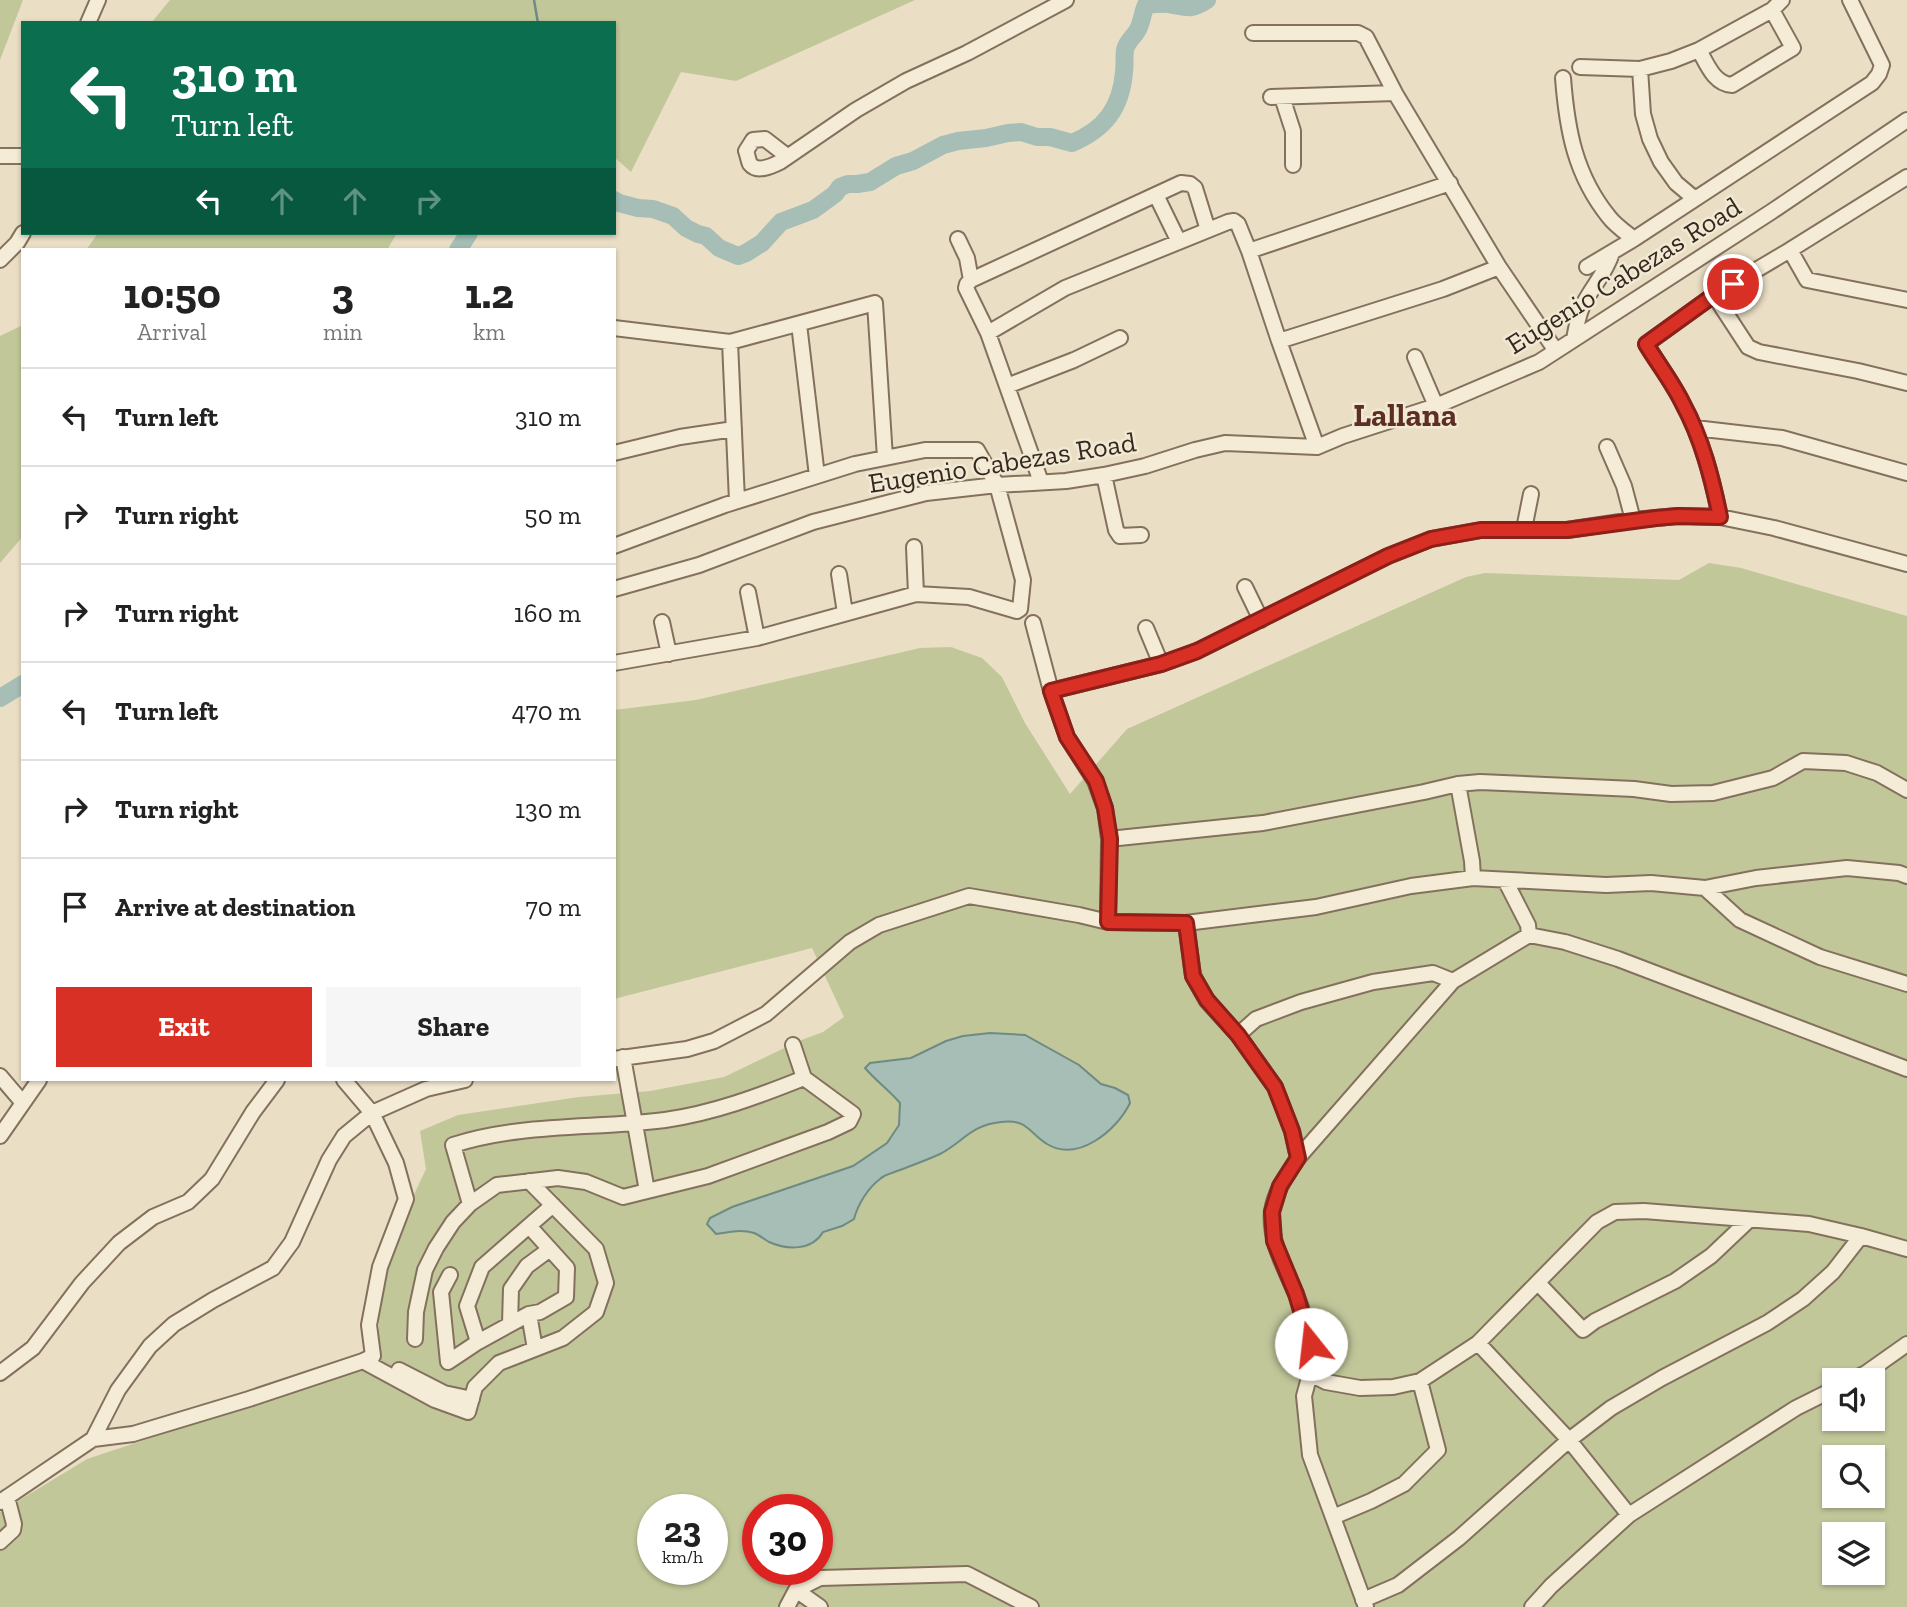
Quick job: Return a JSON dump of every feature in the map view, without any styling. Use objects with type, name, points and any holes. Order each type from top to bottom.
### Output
[{"type":"street","points":[[89,21],[98,0]]},
{"type":"street","points":[[787,156],[856,110],[906,81],[967,53],[1066,0]]},
{"type":"street","points":[[1587,267],[1872,83],[1882,65],[1850,0]]},
{"type":"street","points":[[1580,67],[1640,69],[1671,61],[1699,50],[1777,5],[1793,48],[1731,85],[1718,80],[1699,50]]},
{"type":"street","points":[[1253,33],[1358,33],[1366,37],[1395,93],[1499,267],[1556,351]]},
{"type":"street","points":[[1640,69],[1643,114],[1650,139],[1661,162],[1676,183],[1695,199]]},
{"type":"street","points":[[1563,78],[1566,116],[1574,155],[1590,189],[1610,219],[1634,239]]},
{"type":"street","points":[[1293,164],[1293,131],[1277,97],[1395,93]]},
{"type":"street","name":"Eugenio Cabezas Road","points":[[616,588],[699,565],[813,522],[926,493],[1066,481],[1104,475],[1225,443],[1317,447],[1436,406],[1539,362],[1750,226],[1907,120]]},
{"type":"street","points":[[0,156],[21,156]]},
{"type":"street","points":[[1720,517],[1712,478],[1695,428],[1682,401],[1646,344],[1714,295],[1907,177]]},
{"type":"street","points":[[1041,482],[988,333],[966,288],[967,284],[1181,183],[1193,186],[1208,230]]},
{"type":"street","points":[[1249,251],[1450,183]]},
{"type":"street","points":[[1156,195],[1179,242]]},
{"type":"street","points":[[988,333],[1065,288],[1228,222],[1236,222],[1249,251],[1317,447]]},
{"type":"street","points":[[0,260],[22,235]]},
{"type":"street","points":[[958,239],[967,258],[971,280]]},
{"type":"street","points":[[1790,250],[1806,284],[1907,300]]},
{"type":"street","points":[[1574,339],[1583,306],[1609,264],[1612,253]]},
{"type":"street","points":[[1279,341],[1443,289],[1499,267]]},
{"type":"street","points":[[1714,295],[1748,347],[1759,352],[1907,383]]},
{"type":"street","points":[[616,328],[730,342],[875,303],[885,458]]},
{"type":"street","points":[[799,324],[817,476]]},
{"type":"street","points":[[1007,386],[1074,360],[1120,338]]},
{"type":"street","points":[[730,342],[737,501]]},
{"type":"street","points":[[1415,357],[1436,406]]},
{"type":"street","points":[[1695,428],[1782,438],[1907,473]]},
{"type":"street","points":[[616,453],[680,437],[734,429]]},
{"type":"street","points":[[1607,447],[1624,486],[1633,520]]},
{"type":"street","points":[[616,545],[737,501],[855,464],[925,450],[977,450],[997,485],[1023,580],[1020,609],[1014,611],[969,597],[916,594],[757,638],[616,663]]},
{"type":"street","points":[[1104,475],[1116,530],[1120,536],[1141,535]]},
{"type":"street","points":[[1524,529],[1531,494]]},
{"type":"street","points":[[1051,691],[1161,664],[1197,651],[1388,556],[1431,539],[1481,530],[1567,530],[1678,516],[1720,517],[1774,528],[1907,564]]},
{"type":"street","points":[[914,547],[916,594]]},
{"type":"street","points":[[839,574],[845,613]]},
{"type":"street","points":[[1245,587],[1261,620]]},
{"type":"street","points":[[748,592],[757,638]]},
{"type":"street","points":[[662,622],[670,654]]},
{"type":"street","points":[[1033,623],[1051,691],[1067,737],[1096,781],[1105,808],[1110,839],[1108,922]]},
{"type":"street","points":[[1146,628],[1161,664]]},
{"type":"street","points":[[1110,839],[1263,823],[1458,784],[1480,782],[1634,789],[1671,794],[1713,793],[1773,778],[1803,761],[1846,763],[1877,772],[1907,790]]},
{"type":"street","points":[[1458,784],[1473,878]]},
{"type":"street","points":[[647,1191],[635,1123],[619,1058],[687,1049],[714,1041],[766,1014],[850,942],[879,925],[969,895],[1108,922],[1186,923],[1316,907],[1410,886],[1473,878],[1606,885],[1651,883],[1705,888],[1756,878],[1847,868],[1907,876]]},
{"type":"street","points":[[1505,880],[1528,925],[1529,934]]},
{"type":"street","points":[[1705,888],[1740,920],[1820,957],[1907,984]]},
{"type":"street","points":[[1186,923],[1193,976],[1207,1000],[1238,1035],[1275,1087],[1292,1131],[1298,1158]]},
{"type":"street","points":[[1861,1236],[1833,1272],[1803,1299],[1767,1323],[1611,1408],[1569,1440],[1449,1546],[1398,1586],[1365,1604],[1310,1455],[1304,1396],[1312,1360],[1311,1344],[1296,1294],[1274,1241],[1272,1212],[1280,1186],[1298,1158],[1453,981],[1529,934],[1618,959],[1907,1069]]},
{"type":"street","points":[[1238,1035],[1256,1019],[1301,1002],[1373,982],[1433,973],[1453,981]]},
{"type":"street","points":[[415,1339],[416,1312],[425,1270],[441,1239],[470,1204],[497,1185],[558,1178],[586,1182],[624,1197],[708,1176],[804,1142],[849,1122],[853,1114],[804,1078],[793,1045]]},
{"type":"street","points":[[0,1076],[23,1103]]},
{"type":"street","points":[[470,1204],[453,1145],[472,1138],[515,1131],[635,1123],[717,1110],[804,1078]]},
{"type":"street","points":[[0,1136],[38,1081]]},
{"type":"street","points":[[0,1373],[33,1348],[82,1283],[119,1243],[153,1217],[187,1202],[212,1179],[253,1112],[276,1081]]},
{"type":"street","points":[[345,1081],[372,1113],[397,1163],[405,1199],[380,1267],[369,1325],[368,1359]]},
{"type":"street","points":[[93,1439],[118,1390],[150,1346],[174,1325],[213,1300],[273,1268],[292,1242],[329,1160],[344,1136],[372,1113],[426,1089],[461,1081]]},
{"type":"street","points":[[0,1542],[13,1530],[14,1524],[4,1500],[93,1439],[133,1434],[368,1359],[470,1405],[475,1387],[499,1363],[563,1338],[596,1312],[606,1283],[596,1249],[529,1181]]},
{"type":"street","points":[[478,1342],[467,1306],[482,1267],[553,1205]]},
{"type":"street","points":[[1310,1374],[1326,1382],[1360,1388],[1393,1387],[1420,1381],[1478,1343],[1597,1222],[1615,1212],[1644,1211],[1809,1224],[1907,1249]]},
{"type":"street","points":[[1538,1283],[1583,1330],[1595,1321],[1675,1281],[1711,1256],[1749,1220]]},
{"type":"street","points":[[450,1275],[442,1292],[448,1362],[510,1324],[529,1314],[540,1312],[566,1297],[567,1268],[529,1226]]},
{"type":"street","points":[[510,1324],[511,1289],[527,1266],[550,1249]]},
{"type":"street","points":[[529,1314],[535,1349]]},
{"type":"street","points":[[1478,1343],[1569,1440],[1629,1515]]},
{"type":"street","points":[[1873,1368],[1907,1344]]},
{"type":"street","points":[[1333,1517],[1404,1484],[1438,1450],[1420,1381]]},
{"type":"street","points":[[1532,1607],[1551,1586],[1629,1515],[1796,1408],[1822,1395]]},
{"type":"street","points":[[787,1607],[796,1590],[820,1578],[967,1574],[1031,1607]]},
{"type":"street","points":[[796,1590],[820,1607]]},
{"type":"green space","points":[[0,0],[23,0],[0,60]]},
{"type":"green space","points":[[170,0],[915,0],[736,81],[681,72],[631,172],[616,159],[616,21],[153,21]]},
{"type":"green space","points":[[97,235],[396,235],[388,248],[87,248]]},
{"type":"green space","points":[[21,326],[21,538],[0,563],[0,336]]},
{"type":"green space","points":[[1709,563],[1741,568],[1907,616],[1907,1607],[0,1607],[0,1512],[87,1459],[363,1368],[377,1352],[382,1277],[426,1169],[420,1131],[458,1115],[579,1097],[650,1091],[724,1077],[823,1032],[844,1017],[812,948],[616,998],[616,710],[696,700],[920,648],[951,647],[982,658],[1002,677],[1025,723],[1070,794],[1127,729],[1466,577],[1485,573],[1679,580]]},
{"type":"water","points":[[990,1033],[1025,1035],[1079,1065],[1101,1084],[1128,1095],[1130,1103],[1106,1133],[1095,1141],[1071,1149],[1059,1149],[1047,1144],[1017,1122],[1001,1122],[982,1127],[940,1154],[882,1177],[864,1197],[854,1219],[823,1232],[806,1246],[783,1246],[745,1231],[716,1234],[707,1224],[710,1218],[732,1207],[853,1166],[887,1143],[899,1125],[900,1103],[865,1068],[870,1063],[911,1058],[946,1041]]},
{"type":"waterway","points":[[534,0],[538,21]]},
{"type":"waterway","points":[[616,201],[673,216],[686,228],[706,236],[719,248],[738,256],[762,243],[781,222],[813,210],[840,187],[870,182],[896,166],[913,161],[943,145],[1021,132],[1072,143],[1094,131],[1115,107],[1122,85],[1126,47],[1139,28],[1146,5],[1188,7],[1207,0]]},
{"type":"waterway","points":[[459,248],[468,235]]},
{"type":"waterway","points":[[0,698],[21,685]]},
{"type":"district","name":"Lallana","points":[[1405,415]]},
{"type":"route","points":[[1311,1344],[1296,1294],[1274,1241],[1272,1212],[1280,1186],[1298,1158],[1292,1131],[1275,1087],[1238,1035],[1207,1000],[1193,976],[1186,923],[1108,922],[1110,839],[1105,808],[1096,781],[1067,737],[1051,691],[1161,664],[1197,651],[1388,556],[1431,539],[1481,530],[1567,530],[1678,516],[1720,517],[1712,478],[1695,428],[1682,401],[1646,344],[1733,284]]}]
